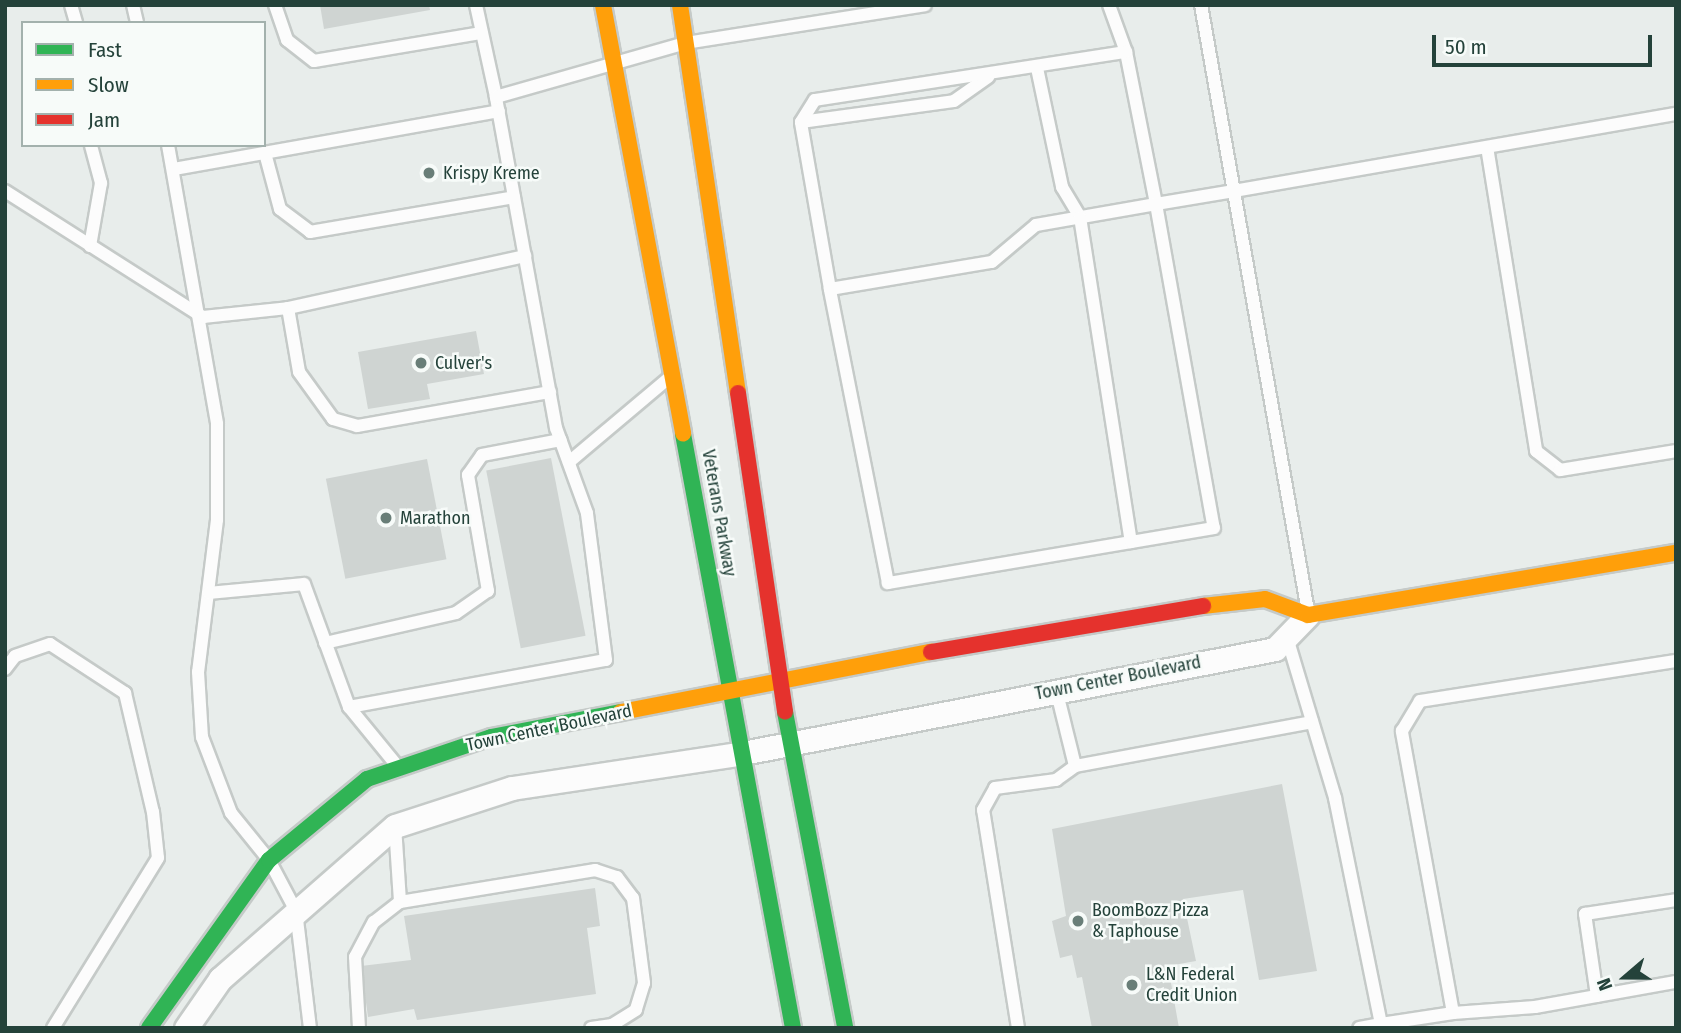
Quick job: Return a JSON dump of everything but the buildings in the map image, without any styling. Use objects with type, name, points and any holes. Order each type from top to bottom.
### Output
[{"type":"main road","name":"Veterans Parkway","points":[[603,5],[674,374],[793,1028]]},
{"type":"main road","name":"Veterans Parkway","points":[[680,5],[791,743],[845,1028]]},
{"type":"main road","points":[[782,685],[1109,617],[1265,599],[1308,615],[1676,553]]},
{"type":"main road","name":"Town Center Boulevard","points":[[149,1028],[269,860],[367,779],[491,737],[732,690],[782,685]]},
{"type":"street","points":[[1288,641],[1308,615]]},
{"type":"street","name":"Town Center Boulevard","points":[[743,753],[1288,641]]},
{"type":"street","points":[[186,1028],[220,979],[395,826],[512,788],[743,753]]},
{"type":"lane","points":[[275,5],[287,40],[314,61],[482,33]]},
{"type":"lane","points":[[349,707],[606,660],[587,513],[561,440],[550,392],[499,111],[476,5]]},
{"type":"lane","points":[[496,97],[613,60],[686,43],[925,5]]},
{"type":"lane","points":[[1110,5],[1126,52],[1214,528],[888,583],[830,289],[801,122],[815,100],[989,76],[1126,52]]},
{"type":"lane","points":[[1201,5],[1308,615]]},
{"type":"lane","points":[[1037,68],[1062,187],[1080,217],[1131,542]]},
{"type":"lane","points":[[801,122],[954,101],[989,76]]},
{"type":"lane","points":[[174,169],[499,111]]},
{"type":"lane","points":[[830,289],[992,262],[1036,225],[1676,114]]},
{"type":"lane","points":[[90,246],[101,183],[92,147]]},
{"type":"lane","points":[[169,147],[203,317],[217,424],[209,593],[198,672],[202,737],[232,813],[269,860],[296,911],[310,1028]]},
{"type":"lane","points":[[1487,147],[1536,451],[1560,470],[1676,451]]},
{"type":"lane","points":[[265,153],[280,209],[310,232],[514,197]]},
{"type":"lane","points":[[5,191],[203,317],[288,308],[525,256]]},
{"type":"lane","points":[[288,308],[299,372],[333,419],[357,426],[550,392]]},
{"type":"lane","points":[[569,462],[674,374]]},
{"type":"lane","points":[[325,643],[456,613],[488,591],[468,475],[482,456],[561,440]]},
{"type":"lane","points":[[209,593],[304,584],[349,707],[399,768]]},
{"type":"lane","points":[[1288,641],[1335,798],[1381,1024]]},
{"type":"lane","points":[[5,669],[15,656],[50,644],[125,693],[153,813],[158,858],[53,1028]]},
{"type":"lane","points":[[1453,1013],[1402,731],[1420,701],[1676,661]]},
{"type":"lane","points":[[1056,689],[1074,766]]},
{"type":"lane","points":[[1018,1028],[983,810],[995,788],[1056,780],[1074,766],[1312,722]]},
{"type":"lane","points":[[395,826],[400,902]]},
{"type":"lane","points":[[359,1028],[355,957],[374,922],[400,902],[595,870],[618,877],[633,898],[644,983],[636,1010],[612,1026],[591,1028]]},
{"type":"lane","points":[[1597,996],[1585,914],[1676,900]]},
{"type":"lane","points":[[1359,1028],[1453,1013],[1597,996],[1676,982]]},
{"type":"traffic: fast","points":[[683,434],[793,1028]]},
{"type":"traffic: fast","points":[[149,1028],[269,860],[367,779],[491,737],[621,712]]},
{"type":"traffic: fast","points":[[785,712],[845,1028]]},
{"type":"traffic: slow","points":[[603,5],[683,434]]},
{"type":"traffic: slow","points":[[680,5],[738,393]]},
{"type":"traffic: slow","points":[[1203,606],[1265,599],[1308,615],[1676,553]]},
{"type":"traffic: slow","points":[[621,712],[931,652]]},
{"type":"traffic: jam","points":[[738,393],[785,712]]},
{"type":"traffic: jam","points":[[931,652],[1203,606]]},
{"type":"place","name":"Krispy Kreme","points":[[429,173]]},
{"type":"place","name":"Culver's","points":[[421,363]]},
{"type":"place","name":"Marathon","points":[[386,518]]},
{"type":"place","name":"BoomBozz Pizza & Taphouse","points":[[1078,921]]},
{"type":"place","name":"L&N Federal Credit Union","points":[[1132,985]]}]
